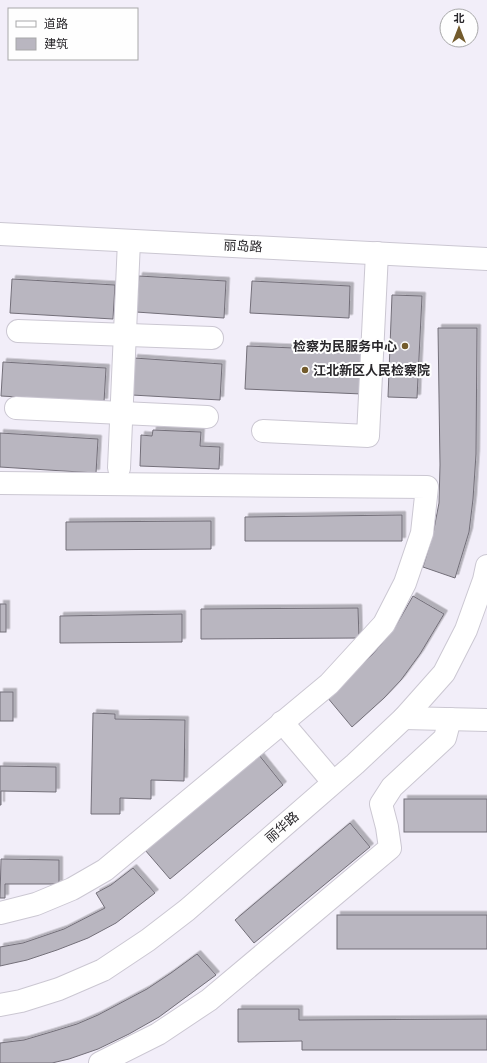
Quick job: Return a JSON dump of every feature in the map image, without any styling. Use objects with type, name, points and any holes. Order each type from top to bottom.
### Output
[{"type":"street","name":"丽岛路","points":[[0,234],[487,259]]},
{"type":"street","points":[[118,468],[129,240]]},
{"type":"street","points":[[263,431],[368,436],[377,253]]},
{"type":"street","points":[[18,331],[212,338]]},
{"type":"street","points":[[16,408],[207,417]]},
{"type":"street","points":[[0,483],[428,487],[422,533],[405,583],[384,624],[329,684],[105,870],[72,890],[36,904],[0,913]]},
{"type":"street","name":"丽华路","points":[[0,1005],[21,1001],[59,990],[103,970],[148,940],[187,910],[355,764],[404,718],[444,673],[466,630],[484,580],[487,566]]},
{"type":"street","points":[[404,718],[487,720]]},
{"type":"street","points":[[100,1063],[158,1034],[208,1000],[390,848],[387,827],[381,804],[392,788],[445,738],[450,719]]},
{"type":"street","points":[[282,722],[333,782]]},
{"type":"building","points":[[139,276],[226,281],[224,318],[136,312]]},
{"type":"building","points":[[12,279],[115,285],[113,319],[10,313]]},
{"type":"building","points":[[252,281],[350,286],[349,318],[250,313]]},
{"type":"building","name":"检察为民服务中心","points":[[392,295],[422,296],[417,398],[388,397]]},
{"type":"building","points":[[438,328],[477,328],[476,454],[473,499],[469,532],[455,578],[423,567],[433,534],[439,503],[440,465]]},
{"type":"building","name":"江北新区人民检察院","points":[[247,346],[364,351],[362,394],[245,389]]},
{"type":"building","points":[[134,358],[222,364],[220,400],[132,395]]},
{"type":"building","points":[[3,362],[106,368],[104,402],[1,396]]},
{"type":"building","points":[[153,430],[201,432],[200,446],[220,447],[219,469],[140,466],[141,435],[152,436]]},
{"type":"building","points":[[0,433],[98,439],[96,473],[0,467]]},
{"type":"building","points":[[402,515],[402,541],[245,541],[245,517]]},
{"type":"building","points":[[211,521],[211,549],[66,550],[66,522]]},
{"type":"building","points":[[413,596],[444,614],[420,654],[401,680],[384,698],[352,727],[327,697],[372,655],[394,629]]},
{"type":"building","points":[[0,604],[6,604],[6,632],[0,632]]},
{"type":"building","points":[[358,608],[359,638],[201,639],[201,609]]},
{"type":"building","points":[[182,614],[182,642],[60,643],[60,616]]},
{"type":"building","points":[[0,692],[13,692],[13,721],[0,721]]},
{"type":"building","points":[[93,713],[115,714],[115,719],[185,720],[184,781],[151,780],[151,799],[120,798],[120,814],[91,814]]},
{"type":"building","points":[[259,755],[283,785],[170,879],[145,850]]},
{"type":"building","points":[[0,766],[56,767],[56,792],[1,791],[0,805]]},
{"type":"building","points":[[404,799],[487,799],[487,832],[404,832]]},
{"type":"building","points":[[350,823],[370,847],[254,943],[235,920]]},
{"type":"building","points":[[1,859],[59,860],[59,884],[5,884],[5,898],[0,898]]},
{"type":"building","points":[[133,868],[155,893],[116,923],[88,938],[57,950],[27,960],[0,966],[0,947],[23,943],[64,929],[105,908],[96,893],[111,885]]},
{"type":"building","points":[[337,915],[487,915],[487,949],[337,949]]},
{"type":"building","points":[[197,954],[216,975],[159,1017],[129,1034],[98,1049],[52,1063],[0,1063],[0,1043],[24,1040],[77,1024],[98,1015],[147,989]]},
{"type":"building","points":[[238,1009],[299,1009],[299,1020],[487,1019],[487,1050],[302,1050],[302,1041],[238,1042]]},
{"type":"place","name":"检察为民服务中心","points":[[405,346]]},
{"type":"place","name":"江北新区人民检察院","points":[[305,370]]}]
